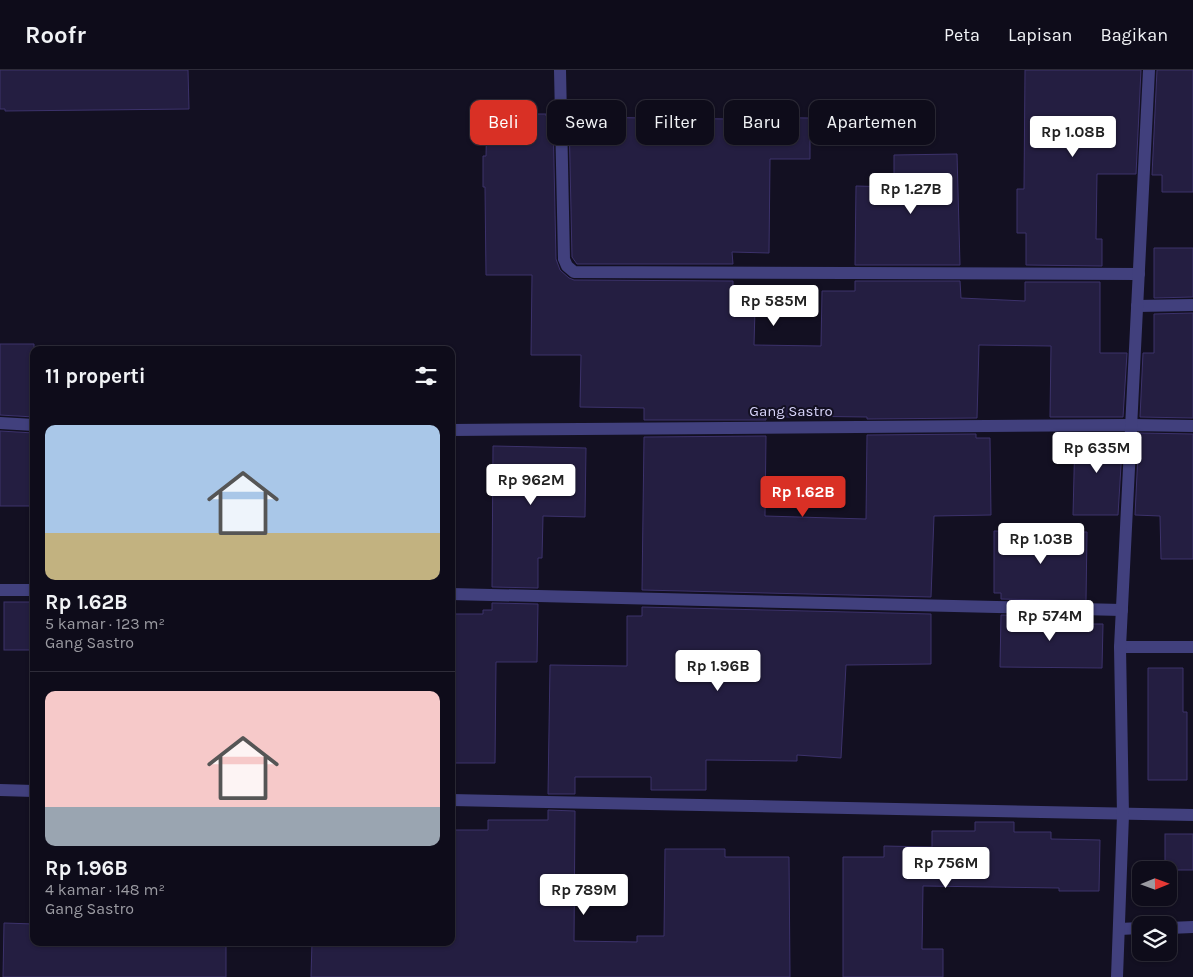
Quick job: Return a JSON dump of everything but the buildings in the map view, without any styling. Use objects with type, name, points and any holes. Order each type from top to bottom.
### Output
[{"type":"street","points":[[560,70],[564,259],[567,266],[574,272],[1138,274]]},
{"type":"street","points":[[1117,977],[1123,814],[1120,647],[1149,70]]},
{"type":"street","points":[[1137,306],[1193,305]]},
{"type":"street","points":[[0,423],[30,425]]},
{"type":"street","name":"Gang Sastro","points":[[455,430],[1193,426]]},
{"type":"street","points":[[0,590],[30,590]]},
{"type":"street","points":[[455,594],[1122,610]]},
{"type":"street","points":[[1120,647],[1193,647]]},
{"type":"street","points":[[0,790],[30,791]]},
{"type":"street","points":[[455,800],[1193,815]]},
{"type":"street","points":[[1177,928],[1193,927]]},
{"type":"street","points":[[1119,929],[1132,928]]}]
